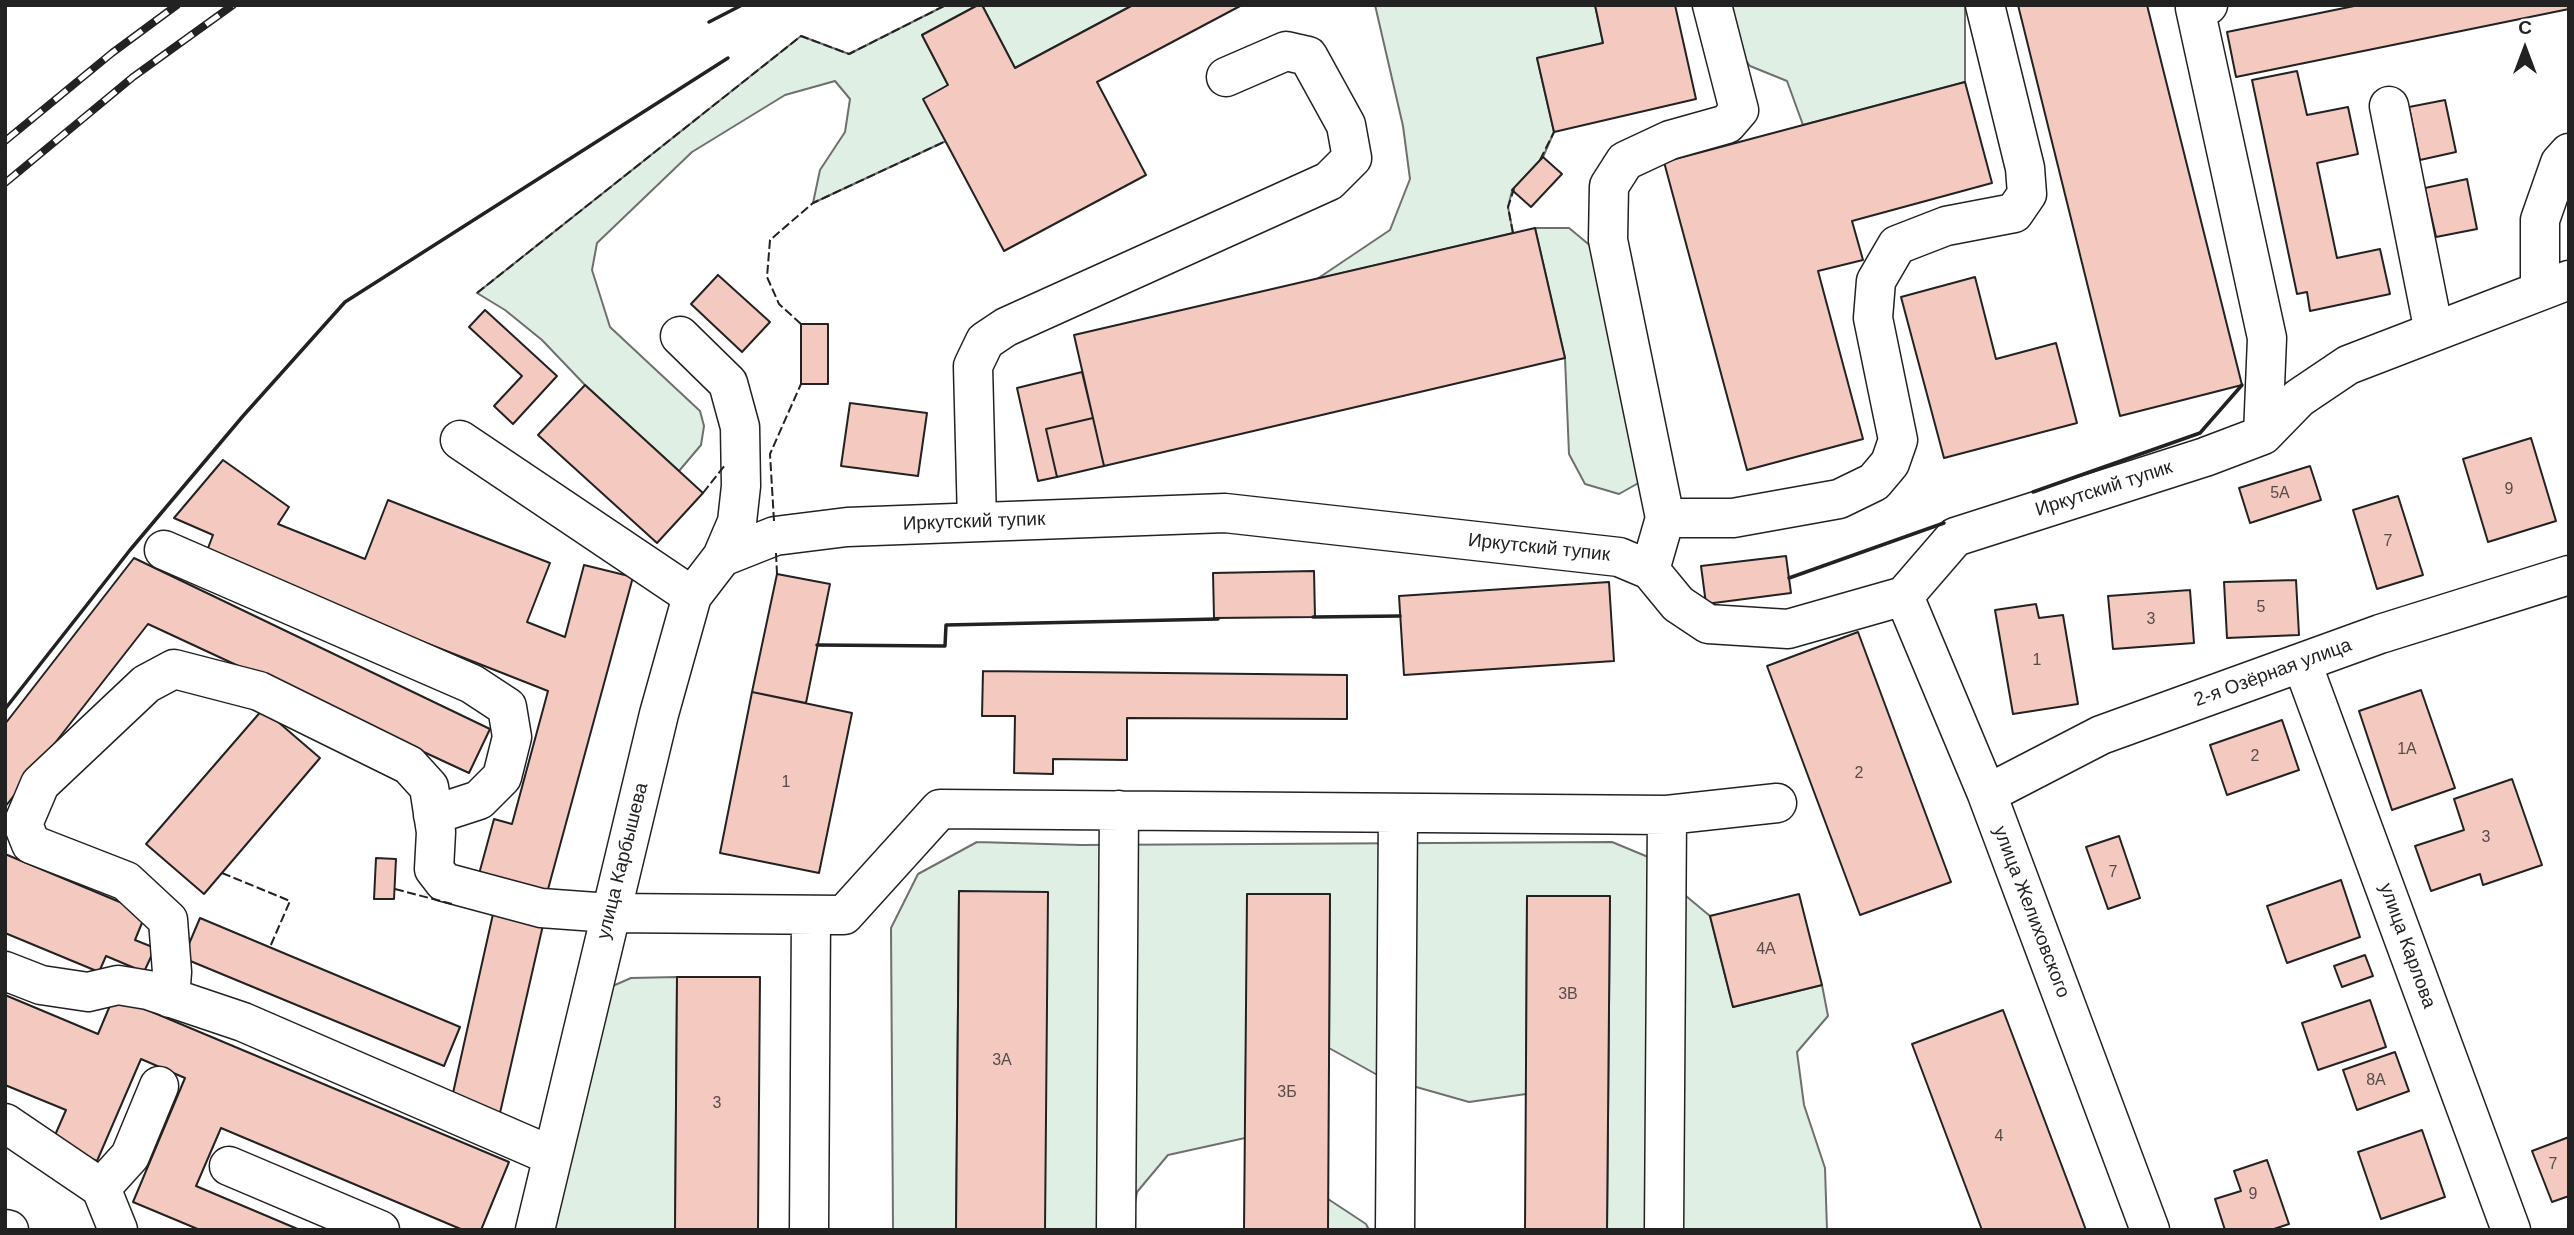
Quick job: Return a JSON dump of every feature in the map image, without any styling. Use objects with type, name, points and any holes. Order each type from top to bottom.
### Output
[{"type":"street","points":[[1650,570],[1665,518],[1608,240],[1609,186],[1625,161],[1670,141],[1727,124],[1739,110],[1712,5]]},
{"type":"street","points":[[1665,518],[1733,518],[1839,499],[1874,482],[1890,463],[1899,440],[1873,318],[1877,281],[1897,245],[1946,226],[2014,213],[2027,194],[2025,168],[1985,5]]},
{"type":"street","points":[[2208,5],[2195,8],[2267,338],[2263,435]]},
{"type":"street","points":[[977,522],[973,366],[985,341],[1006,327],[1329,181],[1352,158],[1346,125],[1308,56],[1286,51],[1226,77]]},
{"type":"street","points":[[2389,106],[2434,332]]},
{"type":"street","points":[[2555,286],[2540,220],[2560,163],[2569,153]]},
{"type":"street","name":"Иркутский тупик","points":[[722,557],[775,536],[848,527],[1226,513],[1619,557],[1650,570],[1678,604],[1708,624],[1788,629],[1904,596],[1955,537],[2205,457],[2263,435],[2299,398],[2348,365],[2555,286]]},
{"type":"street","name":"улица Карбышева","points":[[535,1230],[610,913],[692,596],[722,557],[737,522],[741,486],[740,427],[728,383],[680,336]]},
{"type":"street","points":[[460,440],[692,596]]},
{"type":"street","points":[[164,550],[472,684],[507,707],[512,737],[502,777],[479,800],[433,815]]},
{"type":"street","name":"2-я Озёрная улица","points":[[1987,793],[2101,735],[2380,634],[2569,575]]},
{"type":"street","name":"улица Желиховского","points":[[1904,596],[1987,793],[2150,1230]]},
{"type":"street","name":"улица Карлова","points":[[2302,663],[2511,1230]]},
{"type":"street","points":[[170,998],[172,972],[168,920],[126,881],[31,844],[23,824],[40,784],[146,684],[174,669],[259,691],[409,765],[429,787],[433,815],[434,869],[444,882],[541,908],[610,913],[845,915],[940,809],[1667,815],[1777,803]]},
{"type":"street","points":[[1116,1230],[1119,810]]},
{"type":"street","points":[[1395,1230],[1398,813]]},
{"type":"street","points":[[1664,1230],[1667,815]]},
{"type":"street","points":[[809,1230],[811,915]]},
{"type":"street","points":[[5,971],[41,985],[88,992],[118,985],[148,990],[243,1022],[552,1156]]},
{"type":"street","points":[[101,1188],[130,1156],[159,1086]]},
{"type":"street","points":[[5,1123],[101,1188],[118,1230]]},
{"type":"street","points":[[229,1166],[380,1230]]},
{"type":"green space","points":[[946,5],[978,5],[922,35],[948,85],[946,141],[813,203],[820,170],[845,132],[850,99],[835,81],[785,95],[692,152],[597,243],[592,270],[610,327],[700,411],[704,426],[701,445],[679,471],[585,385],[542,340],[505,310],[477,293],[801,36],[849,54]]},
{"type":"green space","points":[[982,5],[1133,5],[1015,68]]},
{"type":"green space","points":[[1375,5],[1595,5],[1603,43],[1537,58],[1554,132],[1543,157],[1512,191],[1508,207],[1513,233],[1317,279],[1390,230],[1410,179],[1403,126]]},
{"type":"green space","points":[[1718,5],[1965,5],[1965,82],[1803,125],[1787,81],[1750,66],[1722,29]]},
{"type":"green space","points":[[1535,228],[1569,228],[1598,252],[1642,481],[1619,494],[1585,484],[1569,454],[1565,358]]},
{"type":"green space","points":[[977,842],[1081,845],[1612,842],[1653,859],[1680,891],[1710,916],[1733,1007],[1822,985],[1828,1016],[1797,1052],[1804,1105],[1825,1168],[1827,1230],[1607,1230],[1610,897],[1527,896],[1526,1094],[1469,1102],[1381,1077],[1329,1048],[1330,895],[1248,894],[1245,1138],[1168,1155],[1137,1192],[1130,1230],[1045,1230],[959,891],[956,1230],[893,1230],[891,928],[918,874]]},
{"type":"green space","points":[[677,977],[675,1230],[543,1230],[608,988],[631,978]]},
{"type":"green space","points":[[1328,1199],[1366,1224],[1369,1230],[1328,1230]]},
{"type":"building","points":[[982,5],[1015,68],[1133,5],[1242,5],[1097,82],[1146,175],[1004,251],[923,99],[948,85],[922,35]]},
{"type":"building","points":[[1595,5],[1675,5],[1696,99],[1554,132],[1537,58],[1603,43]]},
{"type":"building","points":[[2018,5],[2147,5],[2242,385],[2120,416]]},
{"type":"building","points":[[2359,5],[2569,5],[2569,9],[2236,77],[2227,32]]},
{"type":"building","points":[[2297,71],[2307,115],[2348,107],[2358,154],[2317,163],[2337,258],[2380,249],[2390,294],[2310,311],[2307,292],[2297,294],[2252,80]]},
{"type":"building","points":[[1965,82],[1992,183],[1852,221],[1863,260],[1818,271],[1863,439],[1747,470],[1664,162]]},
{"type":"building","points":[[2445,100],[2456,152],[2420,160],[2409,107]]},
{"type":"building","points":[[1543,157],[1562,174],[1531,207],[1512,190]]},
{"type":"building","points":[[2467,179],[2477,229],[2436,237],[2425,188]]},
{"type":"building","points":[[1535,228],[1565,358],[1104,466],[1074,335]]},
{"type":"building","points":[[718,275],[770,322],[742,352],[691,304]]},
{"type":"building","points":[[1975,277],[1996,359],[2056,343],[2077,423],[1944,458],[1901,297]]},
{"type":"building","points":[[485,310],[557,376],[513,424],[494,406],[522,376],[469,327]]},
{"type":"building","points":[[801,324],[828,324],[828,384],[801,384]]},
{"type":"building","points":[[1082,372],[1093,418],[1046,429],[1057,477],[1038,481],[1017,388]]},
{"type":"building","points":[[585,385],[703,493],[657,543],[538,435]]},
{"type":"building","points":[[850,403],[927,413],[918,476],[841,466]]},
{"type":"building","points":[[1093,418],[1104,466],[1057,477],[1046,429]]},
{"type":"building","points":[[2531,438],[2556,521],[2488,542],[2463,459]]},
{"type":"building","points":[[223,460],[289,507],[278,524],[365,559],[388,500],[550,563],[527,622],[565,637],[584,565],[633,577],[547,893],[479,874],[494,819],[512,824],[548,691],[205,556],[213,535],[174,518]]},
{"type":"building","points":[[2310,466],[2321,500],[2250,523],[2239,488]]},
{"type":"building","points":[[2398,496],[2423,575],[2377,589],[2353,510]]},
{"type":"building","points":[[1786,556],[1791,593],[1706,604],[1701,566]]},
{"type":"building","points":[[134,558],[490,729],[469,773],[148,624],[5,807],[5,724]]},
{"type":"building","points":[[1314,571],[1315,617],[1214,618],[1213,573]]},
{"type":"building","points":[[777,574],[830,584],[806,703],[752,692]]},
{"type":"building","points":[[2296,580],[2299,635],[2227,638],[2224,582]]},
{"type":"building","points":[[1609,582],[1614,661],[1404,675],[1399,596]]},
{"type":"building","points":[[2190,590],[2194,643],[2113,649],[2108,596]]},
{"type":"building","points":[[2036,604],[2039,618],[2063,615],[2078,704],[2013,714],[1995,610]]},
{"type":"building","points":[[1858,632],[1951,882],[1860,915],[1767,666]]},
{"type":"building","points":[[983,671],[1347,675],[1347,719],[1127,718],[1127,760],[1053,759],[1053,774],[1014,773],[1015,716],[982,716]]},
{"type":"building","points":[[2421,690],[2455,788],[2392,810],[2359,711]]},
{"type":"building","points":[[752,692],[852,713],[819,873],[720,853]]},
{"type":"building","points":[[263,709],[320,758],[204,894],[146,844]]},
{"type":"building","points":[[2282,720],[2299,770],[2227,795],[2210,745]]},
{"type":"building","points":[[2512,779],[2542,865],[2483,885],[2480,874],[2431,891],[2415,846],[2464,830],[2454,799]]},
{"type":"building","points":[[2119,836],[2140,898],[2108,909],[2086,847]]},
{"type":"building","points":[[5,854],[146,913],[135,940],[155,948],[144,972],[106,956],[99,972],[5,933]]},
{"type":"building","points":[[376,858],[396,859],[394,899],[374,899]]},
{"type":"building","points":[[2341,880],[2360,937],[2287,963],[2267,906]]},
{"type":"building","points":[[959,891],[1048,892],[1045,1230],[956,1230]]},
{"type":"building","points":[[1247,894],[1330,894],[1328,1230],[1244,1230]]},
{"type":"building","points":[[1799,894],[1822,985],[1733,1007],[1710,916]]},
{"type":"building","points":[[1527,896],[1610,896],[1607,1230],[1525,1230]]},
{"type":"building","points":[[493,914],[543,925],[500,1113],[451,1102]]},
{"type":"building","points":[[200,918],[460,1027],[444,1066],[183,958]]},
{"type":"building","points":[[2365,955],[2373,976],[2342,987],[2334,966]]},
{"type":"building","points":[[677,977],[760,977],[758,1230],[675,1230]]},
{"type":"building","points":[[5,995],[98,1034],[114,996],[509,1162],[481,1230],[463,1230],[221,1128],[196,1186],[300,1230],[200,1230],[133,1202],[185,1078],[141,1059],[97,1161],[52,1142],[66,1110],[5,1085]]},
{"type":"building","points":[[2370,1000],[2386,1047],[2318,1070],[2302,1023]]},
{"type":"building","points":[[2003,1010],[2086,1230],[1982,1230],[1912,1044]]},
{"type":"building","points":[[2395,1052],[2409,1091],[2357,1110],[2343,1070]]},
{"type":"building","points":[[2422,1130],[2445,1197],[2381,1219],[2358,1152]]},
{"type":"building","points":[[2569,1137],[2569,1196],[2552,1202],[2532,1151]]},
{"type":"building","points":[[2267,1160],[2289,1224],[2271,1230],[2225,1230],[2215,1199],[2241,1191],[2234,1171]]},
{"type":"railway","points":[[5,141],[112,53],[177,5]]},
{"type":"railway","points":[[5,183],[133,77],[233,5]]},
{"type":"fence","points":[[477,293],[801,36],[849,54],[946,5]]},
{"type":"fence","points":[[1540,160],[1554,132]]},
{"type":"fence","points":[[801,324],[779,304],[767,277],[770,240],[813,203],[946,141]]},
{"type":"fence","points":[[1513,233],[1508,207],[1514,189]]},
{"type":"fence","points":[[774,521],[770,454],[801,384]]},
{"type":"fence","points":[[703,493],[725,465]]},
{"type":"fence","points":[[776,553],[777,574]]},
{"type":"fence","points":[[222,873],[290,901],[270,947]]},
{"type":"fence","points":[[395,889],[452,904]]},
{"type":"wall","points":[[709,22],[742,5]]},
{"type":"wall","points":[[5,709],[130,550],[243,416],[345,302],[728,58]]},
{"type":"wall","points":[[2033,492],[2200,433],[2242,385]]},
{"type":"wall","points":[[1789,578],[1944,523]]},
{"type":"wall","points":[[1313,617],[1400,616]]},
{"type":"wall","points":[[817,645],[945,646],[946,625],[1218,619]]}]
